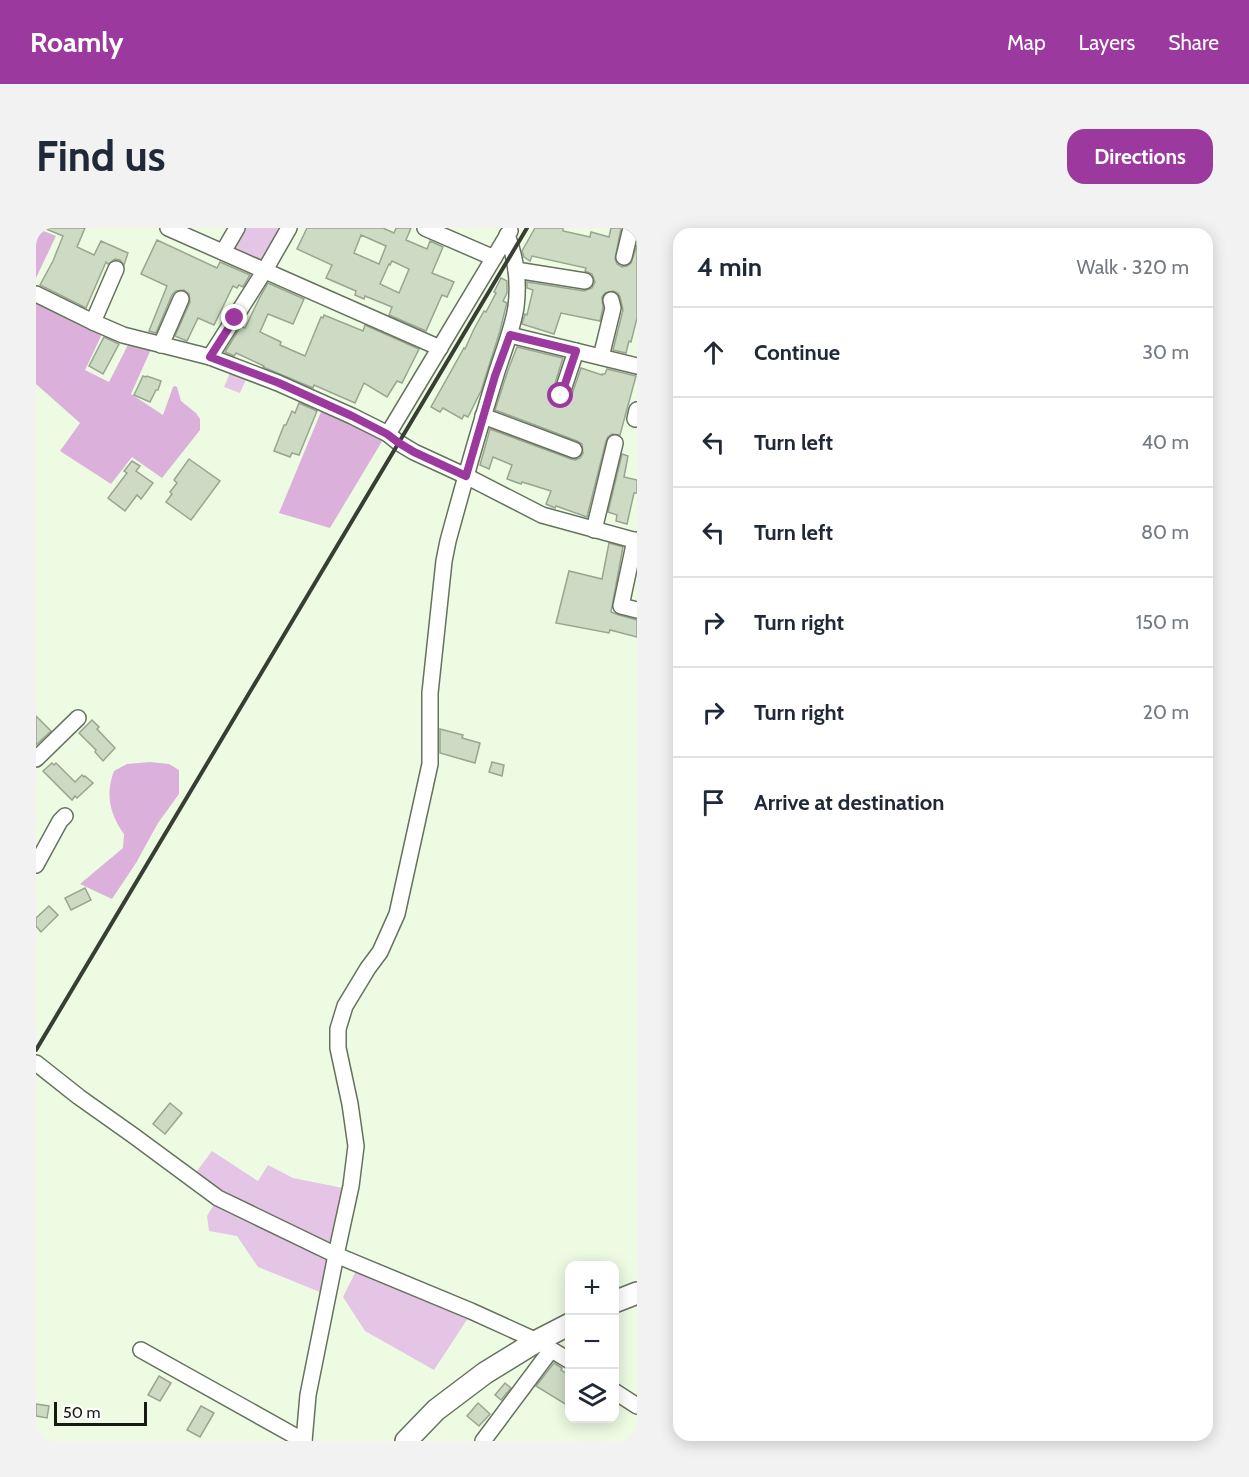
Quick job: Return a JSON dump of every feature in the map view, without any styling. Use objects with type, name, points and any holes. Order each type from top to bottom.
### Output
[{"type":"street","points":[[168,228],[440,348]]},
{"type":"street","points":[[223,252],[237,228]]},
{"type":"street","points":[[210,357],[289,228]]},
{"type":"street","points":[[426,228],[494,258]]},
{"type":"street","points":[[624,257],[631,228]]},
{"type":"street","points":[[387,434],[509,232]]},
{"type":"street","points":[[141,1350],[304,1441],[308,1395],[351,1186],[356,1146],[338,1048],[338,1029],[345,1006],[380,952],[397,914],[430,764],[430,693],[444,561],[483,416],[510,335],[516,306],[516,270],[509,232]]},
{"type":"street","points":[[93,322],[116,269]]},
{"type":"street","points":[[516,270],[585,281]]},
{"type":"street","points":[[36,294],[123,335],[210,357],[279,383],[352,416],[387,434],[414,452],[542,515],[636,540],[621,606],[637,610]]},
{"type":"street","points":[[161,345],[181,299]]},
{"type":"street","points":[[601,357],[613,308],[611,300]]},
{"type":"street","points":[[510,335],[635,366],[637,349]]},
{"type":"street","points":[[561,396],[576,351]]},
{"type":"street","points":[[483,416],[574,450]]},
{"type":"street","points":[[594,530],[615,443]]},
{"type":"street","points":[[36,759],[78,718]]},
{"type":"street","points":[[36,866],[60,821],[65,816]]},
{"type":"street","points":[[36,1063],[218,1198],[336,1255],[471,1311],[544,1345],[565,1358]]},
{"type":"street","points":[[619,1300],[637,1293]]},
{"type":"street","points":[[406,1441],[436,1410],[485,1373],[544,1345],[565,1328]]},
{"type":"street","points":[[483,1441],[544,1345]]},
{"type":"street","points":[[619,1394],[637,1406]]},
{"type":"shaded area","points":[[36,228],[56,236],[36,278]]},
{"type":"shaded area","points":[[241,228],[283,228],[264,260],[259,261],[231,250]]},
{"type":"shaded area","points":[[36,300],[103,332],[85,370],[109,382],[130,341],[152,347],[131,394],[163,415],[175,386],[181,401],[200,419],[200,430],[162,478],[132,457],[111,484],[60,451],[80,423],[36,384]]},
{"type":"shaded area","points":[[232,368],[248,375],[240,393],[224,387]]},
{"type":"shaded area","points":[[323,407],[384,438],[330,528],[279,513]]},
{"type":"shaded area","points":[[150,762],[169,764],[179,770],[179,794],[158,823],[136,863],[112,899],[80,884],[123,848],[124,834],[115,819],[110,804],[110,788],[114,771],[127,764]]},
{"type":"shaded area","points":[[212,1151],[258,1181],[268,1165],[293,1178],[348,1189],[325,1294],[258,1267],[237,1236],[209,1231],[207,1216],[220,1195],[194,1175]]},
{"type":"shaded area","points":[[358,1267],[470,1315],[434,1370],[365,1331],[343,1297]]},
{"type":"building","points":[[44,228],[85,228],[77,247],[94,255],[101,241],[128,253],[124,265],[120,260],[115,259],[108,264],[106,262],[86,308],[40,285],[63,236]]},
{"type":"building","points":[[307,228],[383,228],[394,233],[396,228],[411,228],[406,240],[427,249],[430,241],[443,247],[432,273],[454,282],[447,297],[442,295],[426,331],[389,315],[392,307],[365,296],[364,299],[355,295],[356,291],[326,278],[332,265],[297,249]],"holes":[[[361,235],[386,246],[379,264],[354,253]],[[392,261],[409,269],[399,293],[380,284]]]},
{"type":"building","points":[[535,228],[563,228],[563,231],[590,237],[591,232],[609,237],[611,228],[621,228],[615,259],[622,267],[631,263],[637,245],[637,318],[626,353],[613,350],[623,310],[618,293],[613,291],[605,293],[602,297],[603,308],[600,321],[561,313],[554,334],[522,324],[525,314],[527,315],[533,290],[527,288],[527,282],[584,291],[592,288],[595,282],[592,274],[585,271],[586,268],[532,256],[530,261],[524,257],[522,251]]},
{"type":"building","points":[[157,240],[217,268],[220,262],[250,275],[243,287],[233,286],[214,325],[198,318],[187,341],[175,336],[190,302],[189,294],[184,290],[176,291],[172,295],[156,333],[149,331],[167,286],[141,274]]},
{"type":"building","points":[[501,278],[507,281],[507,293],[503,301],[507,303],[481,391],[468,417],[464,415],[462,419],[443,408],[440,412],[431,407],[484,311],[486,312]]},
{"type":"building","points":[[268,283],[304,299],[293,324],[268,314],[260,332],[281,342],[280,345],[305,356],[321,317],[323,318],[324,315],[363,331],[365,325],[419,349],[402,383],[397,381],[387,397],[364,383],[355,403],[314,385],[313,388],[263,367],[236,353],[234,356],[225,352],[241,326],[245,328]]},
{"type":"building","points":[[104,337],[119,344],[103,374],[89,366]]},
{"type":"building","points":[[517,347],[563,358],[552,393],[553,402],[558,405],[564,405],[570,400],[581,368],[602,375],[607,369],[636,376],[620,435],[612,434],[606,441],[587,517],[546,504],[551,491],[507,479],[512,465],[493,457],[489,469],[480,465],[490,429],[571,459],[580,458],[583,453],[582,444],[577,441],[495,410]]},
{"type":"building","points":[[143,376],[161,381],[150,402],[134,395]]},
{"type":"building","points":[[299,403],[317,411],[299,455],[292,453],[290,457],[274,451],[284,425],[292,411],[295,413]]},
{"type":"building","points":[[622,454],[628,456],[624,477],[637,480],[637,493],[634,493],[627,524],[616,521],[617,515],[608,512]]},
{"type":"building","points":[[189,459],[220,481],[191,520],[166,502],[177,483],[174,480]]},
{"type":"building","points":[[132,461],[140,466],[136,471],[153,483],[141,499],[137,495],[125,511],[108,498],[127,473],[124,471]]},
{"type":"building","points":[[609,543],[623,547],[611,612],[637,620],[637,637],[610,630],[609,633],[556,623],[569,571],[602,579]]},
{"type":"building","points":[[36,716],[51,731],[36,745]]},
{"type":"building","points":[[92,720],[99,727],[97,729],[115,748],[103,761],[95,752],[96,750],[79,733]]},
{"type":"building","points":[[440,729],[463,735],[462,738],[480,743],[475,763],[440,753]]},
{"type":"building","points":[[492,762],[504,765],[502,776],[489,772]]},
{"type":"building","points":[[52,763],[54,765],[56,763],[75,782],[82,775],[93,783],[72,800],[43,771]]},
{"type":"building","points":[[85,888],[91,900],[71,910],[65,898]]},
{"type":"building","points":[[49,906],[58,915],[41,932],[36,926],[36,918]]},
{"type":"building","points":[[170,1103],[182,1113],[165,1134],[153,1124]]},
{"type":"building","points":[[554,1363],[565,1373],[565,1404],[536,1386]]},
{"type":"building","points":[[159,1376],[171,1383],[160,1401],[148,1395]]},
{"type":"building","points":[[505,1383],[511,1388],[501,1400],[495,1395]]},
{"type":"building","points":[[478,1403],[490,1414],[479,1426],[467,1416]]},
{"type":"building","points":[[36,1404],[49,1406],[47,1418],[36,1416]]},
{"type":"building","points":[[201,1406],[214,1413],[200,1437],[187,1430]]},
{"type":"railway","points":[[36,1050],[527,228]]},
{"type":"route","points":[[235,318],[210,357],[279,383],[352,416],[387,434],[414,452],[466,476],[495,376],[510,335],[576,351],[561,396]]}]
